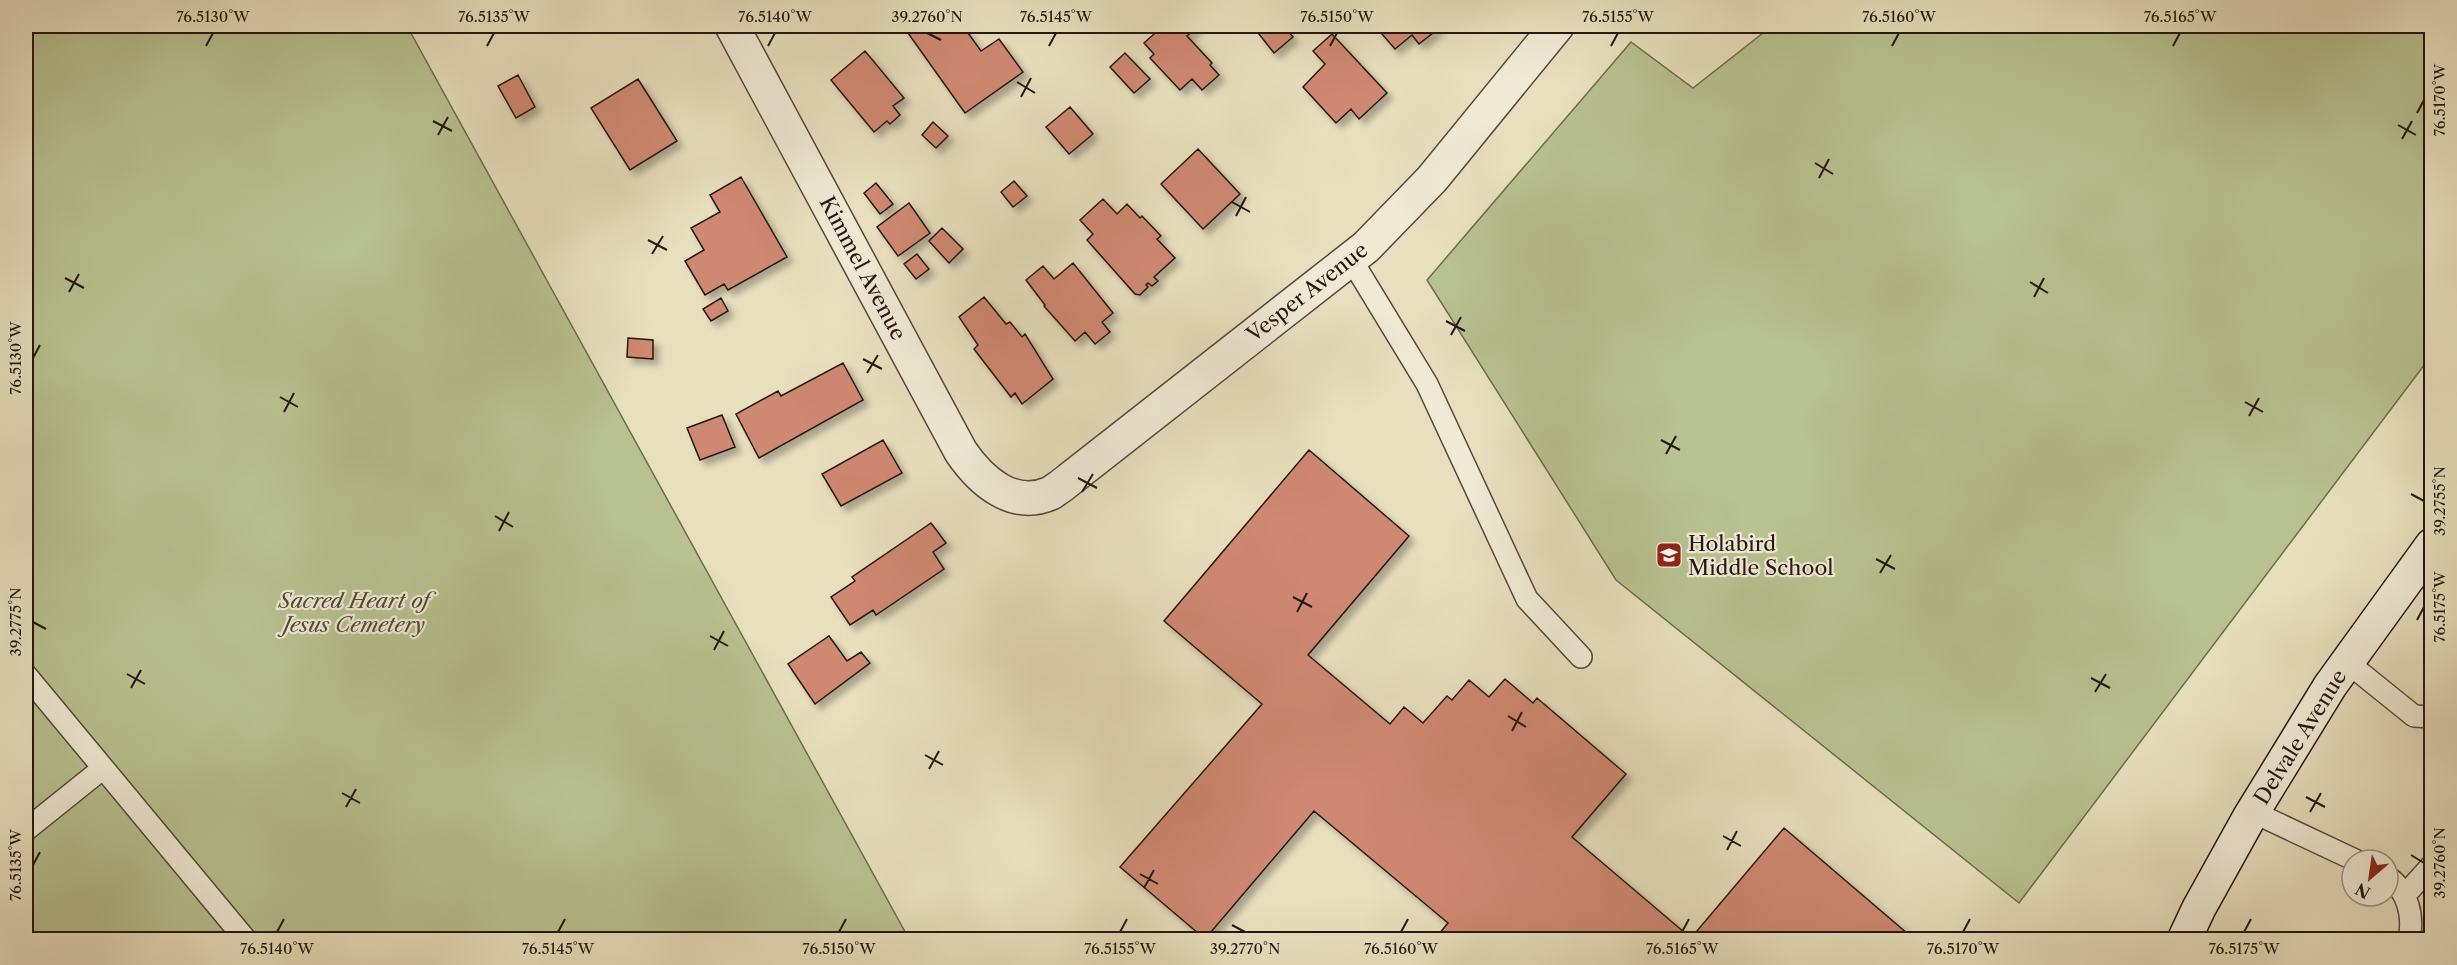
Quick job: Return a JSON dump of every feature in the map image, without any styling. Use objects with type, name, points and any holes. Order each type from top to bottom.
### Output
[{"type":"street","name":"Vesper Avenue","points":[[1011,496],[1023,499],[1051,493],[1351,259],[1396,218],[1432,179],[1557,26]]},
{"type":"street","name":"Kimmel Avenue","points":[[739,28],[961,452],[975,472],[994,488],[1011,496]]},
{"type":"street","name":"Delvale Avenue","points":[[2184,939],[2253,812],[2330,686],[2432,545]]},
{"type":"lane","points":[[1351,259],[1427,384],[1527,599],[1581,657]]},
{"type":"lane","points":[[2347,662],[2414,716],[2432,717]]},
{"type":"lane","points":[[26,675],[246,939]]},
{"type":"lane","points":[[26,830],[102,769]]},
{"type":"lane","points":[[2253,812],[2340,853]]},
{"type":"lane","points":[[2405,895],[2432,865]]},
{"type":"lane","points":[[2400,890],[2405,895],[2411,915],[2409,939]]},
{"type":"green space","name":"Sacred Heart of Jesus Cemetery","points":[[26,26],[407,26],[909,939],[26,939]]},
{"type":"green space","points":[[1772,26],[2431,26],[2431,356],[2019,903],[1616,580],[1427,280],[1631,42],[1693,88]]},
{"type":"building","points":[[903,26],[963,26],[981,51],[999,39],[1023,72],[965,113]]},
{"type":"building","points":[[1163,26],[1198,26],[1187,36],[1212,63],[1210,65],[1219,75],[1202,90],[1192,79],[1180,90],[1150,58],[1154,54],[1144,43]]},
{"type":"building","points":[[1268,26],[1283,26],[1293,37],[1274,53],[1259,34]]},
{"type":"building","points":[[1375,26],[1435,26],[1438,29],[1419,44],[1412,35],[1395,49]]},
{"type":"building","points":[[1332,34],[1387,93],[1359,119],[1351,109],[1336,123],[1303,87],[1325,64],[1313,51]]},
{"type":"building","points":[[865,51],[904,98],[893,106],[900,115],[890,124],[887,121],[874,132],[831,80]]},
{"type":"building","points":[[1125,53],[1150,79],[1134,93],[1110,67]]},
{"type":"building","points":[[518,75],[535,107],[516,118],[498,86]]},
{"type":"building","points":[[638,79],[677,141],[630,170],[591,108]]},
{"type":"building","points":[[1070,107],[1093,134],[1069,154],[1046,127]]},
{"type":"building","points":[[933,122],[948,136],[936,148],[922,135]]},
{"type":"building","points":[[1198,149],[1240,194],[1203,229],[1161,184]]},
{"type":"building","points":[[741,177],[787,257],[728,290],[724,284],[705,295],[685,261],[704,250],[691,228],[720,212],[710,195]]},
{"type":"building","points":[[1014,181],[1027,196],[1013,207],[1001,192]]},
{"type":"building","points":[[876,183],[893,204],[880,214],[864,193]]},
{"type":"building","points":[[1103,199],[1117,214],[1127,204],[1140,218],[1142,216],[1161,236],[1157,239],[1175,258],[1154,277],[1158,281],[1152,286],[1148,283],[1146,285],[1148,287],[1140,295],[1135,294],[1087,240],[1093,234],[1080,220]]},
{"type":"building","points":[[909,203],[930,233],[898,256],[877,227]]},
{"type":"building","points":[[942,228],[963,249],[949,263],[929,241]]},
{"type":"building","points":[[917,254],[929,269],[916,279],[904,264]]},
{"type":"building","points":[[1073,263],[1113,313],[1102,322],[1110,332],[1095,344],[1085,332],[1075,341],[1044,306],[1026,280],[1043,266],[1054,279]]},
{"type":"building","points":[[984,297],[1006,324],[1010,322],[1022,337],[1025,334],[1053,379],[1022,404],[1015,393],[1011,397],[974,349],[978,345],[959,317]]},
{"type":"building","points":[[721,298],[728,311],[711,321],[703,309]]},
{"type":"building","points":[[628,338],[653,340],[653,359],[627,357]]},
{"type":"building","points":[[843,363],[863,400],[759,458],[736,414],[778,391],[781,396]]},
{"type":"building","points":[[722,415],[735,447],[700,460],[687,428]]},
{"type":"building","points":[[883,440],[902,473],[841,506],[822,474]]},
{"type":"building","points":[[1309,450],[1409,536],[1308,655],[1390,724],[1404,707],[1423,723],[1447,696],[1452,700],[1469,680],[1489,697],[1505,679],[1533,703],[1537,698],[1626,774],[1572,837],[1691,938],[1784,828],[1915,940],[1434,940],[1448,923],[1314,811],[1205,939],[1120,867],[1262,704],[1164,621]]},
{"type":"building","points":[[931,523],[946,543],[933,552],[944,569],[876,615],[873,610],[850,625],[831,597],[855,581],[852,577]]},
{"type":"building","points":[[829,636],[847,661],[861,652],[870,663],[815,704],[788,664]]},
{"type":"place","name":"Holabird Middle School","points":[[1669,555]]}]
